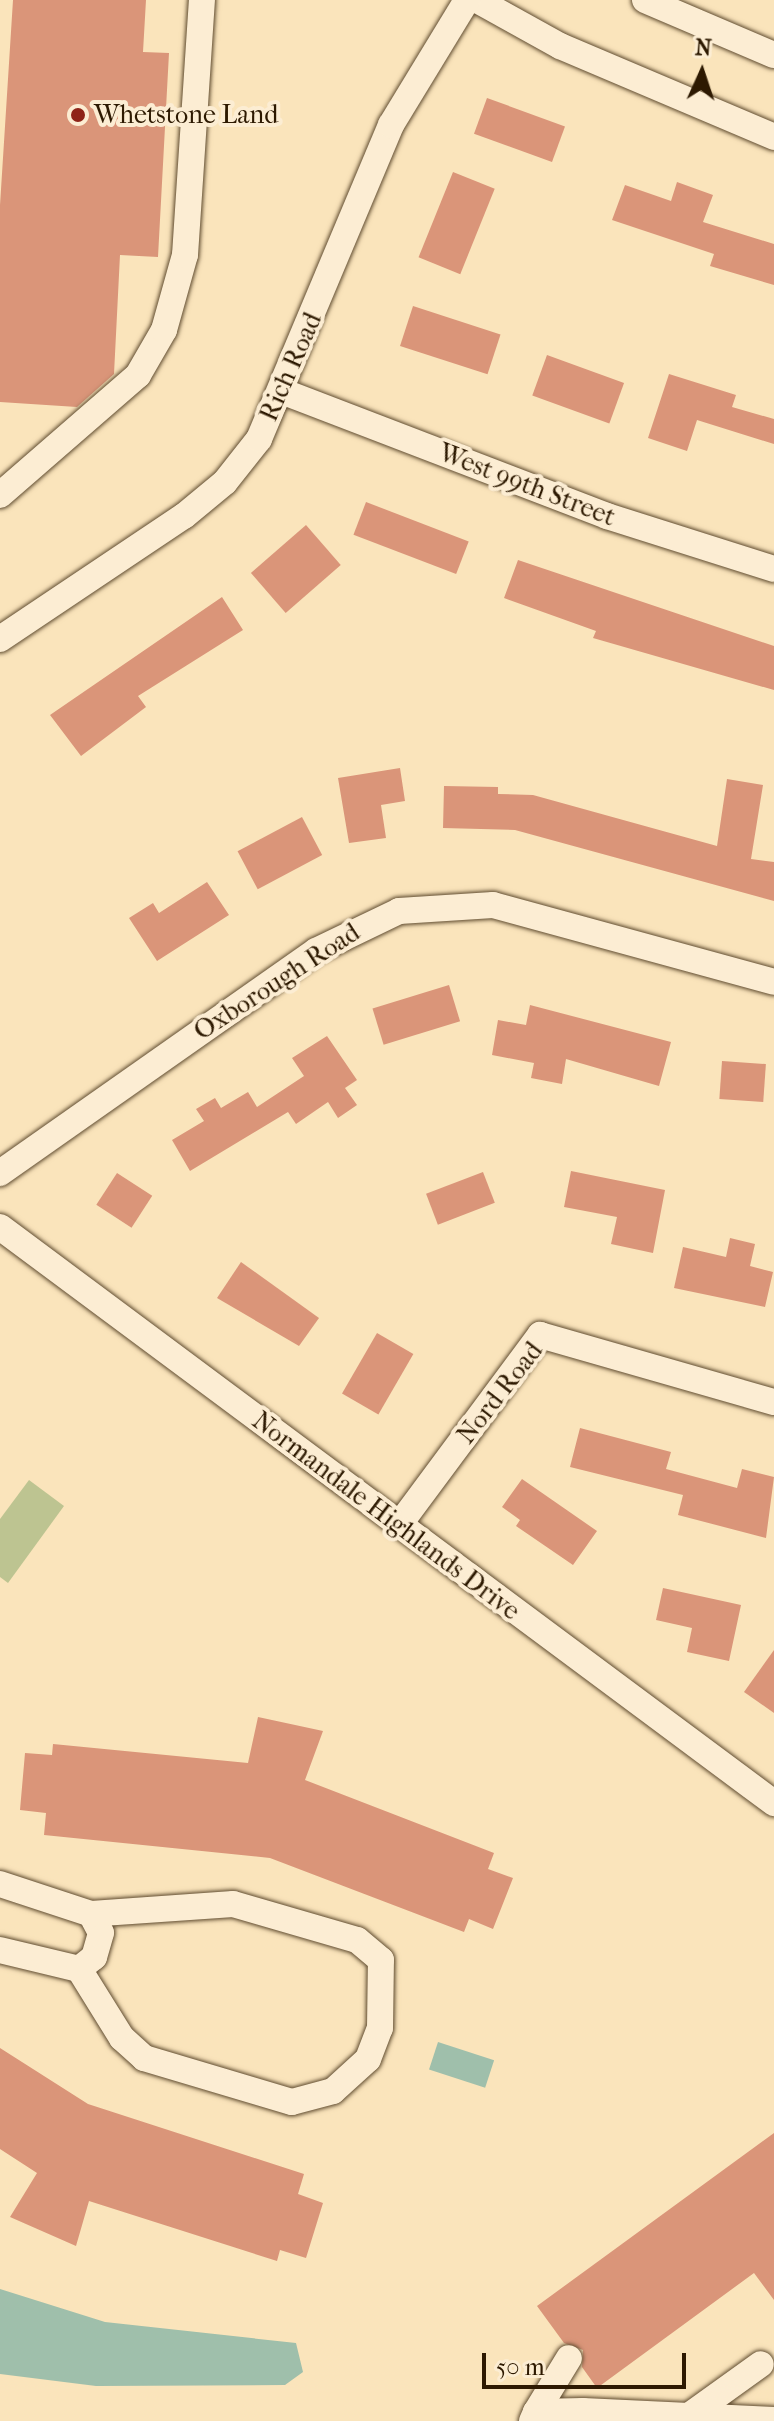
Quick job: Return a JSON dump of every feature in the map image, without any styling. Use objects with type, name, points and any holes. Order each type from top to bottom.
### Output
[{"type":"street","points":[[0,495],[138,375],[164,330],[185,255],[202,0]]},
{"type":"street","name":"Rich Road","points":[[0,639],[225,482],[284,392],[391,125],[467,0]]},
{"type":"street","points":[[477,0],[560,46],[774,137]]},
{"type":"street","points":[[645,0],[774,55]]},
{"type":"street","name":"West 99th Street","points":[[284,392],[607,516],[774,569]]},
{"type":"street","name":"Oxborough Road","points":[[0,1173],[316,951],[399,911],[493,905],[774,982]]},
{"type":"street","name":"Normandale Highlands Drive","points":[[0,1227],[774,1803]]},
{"type":"street","name":"Nord Road","points":[[399,1525],[540,1335],[774,1402]]},
{"type":"street","points":[[0,1884],[91,1914],[233,1904],[357,1940],[383,1970],[380,2028],[368,2059],[333,2091],[292,2102],[233,2090],[144,2058],[122,2038],[79,1969],[0,1950]]},
{"type":"street","points":[[79,1969],[94,1957],[101,1933],[91,1914]]},
{"type":"street","points":[[534,2416],[569,2358]]},
{"type":"street","points":[[690,2415],[761,2364]]},
{"type":"street","points":[[534,2416],[690,2415],[774,2420]]},
{"type":"green space","points":[[29,1480],[64,1506],[8,1583],[0,1577],[0,1519]]},
{"type":"shaded area","points":[[438,2042],[494,2060],[485,2088],[429,2070]]},
{"type":"shaded area","points":[[0,2289],[105,2322],[296,2343],[303,2372],[285,2385],[96,2386],[0,2374]]},
{"type":"building","points":[[13,0],[146,0],[143,52],[169,53],[158,257],[120,255],[114,374],[77,407],[0,402],[0,205]]},
{"type":"building","points":[[487,98],[565,126],[552,162],[474,134]]},
{"type":"building","points":[[453,172],[495,189],[460,274],[419,257]]},
{"type":"building","points":[[677,182],[713,195],[703,222],[774,244],[774,285],[710,266],[714,254],[612,220],[625,185],[671,201]]},
{"type":"building","points":[[413,306],[500,334],[488,374],[400,346]]},
{"type":"building","points":[[547,355],[624,383],[609,423],[532,395]]},
{"type":"building","points":[[669,374],[736,395],[732,407],[774,419],[774,444],[697,420],[687,451],[648,438]]},
{"type":"building","points":[[366,502],[469,541],[456,574],[353,535]]},
{"type":"building","points":[[306,525],[341,565],[286,613],[251,573]]},
{"type":"building","points":[[518,560],[774,646],[774,690],[593,638],[596,631],[504,598]]},
{"type":"building","points":[[222,597],[243,630],[138,696],[146,707],[81,756],[50,715]]},
{"type":"building","points":[[400,768],[405,801],[381,805],[386,838],[349,843],[338,778]]},
{"type":"building","points":[[727,779],[763,785],[751,859],[774,862],[774,901],[515,830],[443,828],[444,786],[498,787],[498,794],[533,795],[717,846]]},
{"type":"building","points":[[302,817],[322,855],[258,889],[238,851]]},
{"type":"building","points":[[207,882],[229,915],[157,961],[129,918],[153,903],[159,913]]},
{"type":"building","points":[[449,985],[460,1021],[384,1045],[372,1008]]},
{"type":"building","points":[[530,1005],[671,1042],[659,1086],[566,1059],[562,1084],[531,1078],[534,1063],[492,1055],[498,1020],[526,1025]]},
{"type":"building","points":[[327,1036],[357,1080],[345,1088],[357,1105],[338,1118],[328,1102],[296,1124],[288,1112],[190,1171],[172,1140],[204,1121],[196,1109],[215,1098],[221,1108],[248,1092],[257,1107],[304,1076],[292,1058]]},
{"type":"building","points":[[722,1061],[766,1064],[763,1102],[719,1099]]},
{"type":"building","points":[[571,1171],[665,1190],[653,1253],[611,1244],[617,1217],[564,1207]]},
{"type":"building","points":[[483,1172],[495,1203],[438,1225],[426,1194]]},
{"type":"building","points":[[117,1173],[152,1196],[132,1228],[96,1205]]},
{"type":"building","points":[[730,1238],[755,1244],[750,1266],[773,1272],[765,1307],[674,1288],[683,1247],[726,1257]]},
{"type":"building","points":[[241,1262],[319,1318],[299,1346],[217,1298]]},
{"type":"building","points":[[377,1333],[413,1354],[378,1415],[342,1394]]},
{"type":"building","points":[[580,1428],[671,1452],[666,1469],[737,1488],[742,1469],[774,1477],[766,1538],[678,1515],[683,1495],[570,1467]]},
{"type":"building","points":[[522,1479],[597,1531],[573,1565],[516,1526],[520,1520],[502,1507]]},
{"type":"building","points":[[663,1588],[741,1605],[729,1661],[687,1652],[692,1628],[656,1620]]},
{"type":"building","points":[[774,1650],[774,1713],[744,1692]]},
{"type":"building","points":[[258,1717],[323,1731],[305,1780],[494,1853],[488,1869],[513,1878],[493,1929],[469,1919],[464,1932],[270,1858],[44,1835],[46,1813],[20,1810],[25,1753],[52,1755],[53,1744],[248,1763]]},
{"type":"building","points":[[0,2048],[88,2104],[304,2174],[298,2194],[323,2203],[306,2258],[280,2250],[277,2261],[89,2201],[76,2246],[10,2217],[37,2173],[0,2149]]},
{"type":"building","points":[[774,2133],[774,2300],[754,2273],[597,2388],[582,2367],[583,2350],[564,2343],[537,2306]]},
{"type":"place","name":"Whetstone Land","points":[[78,115]]}]
